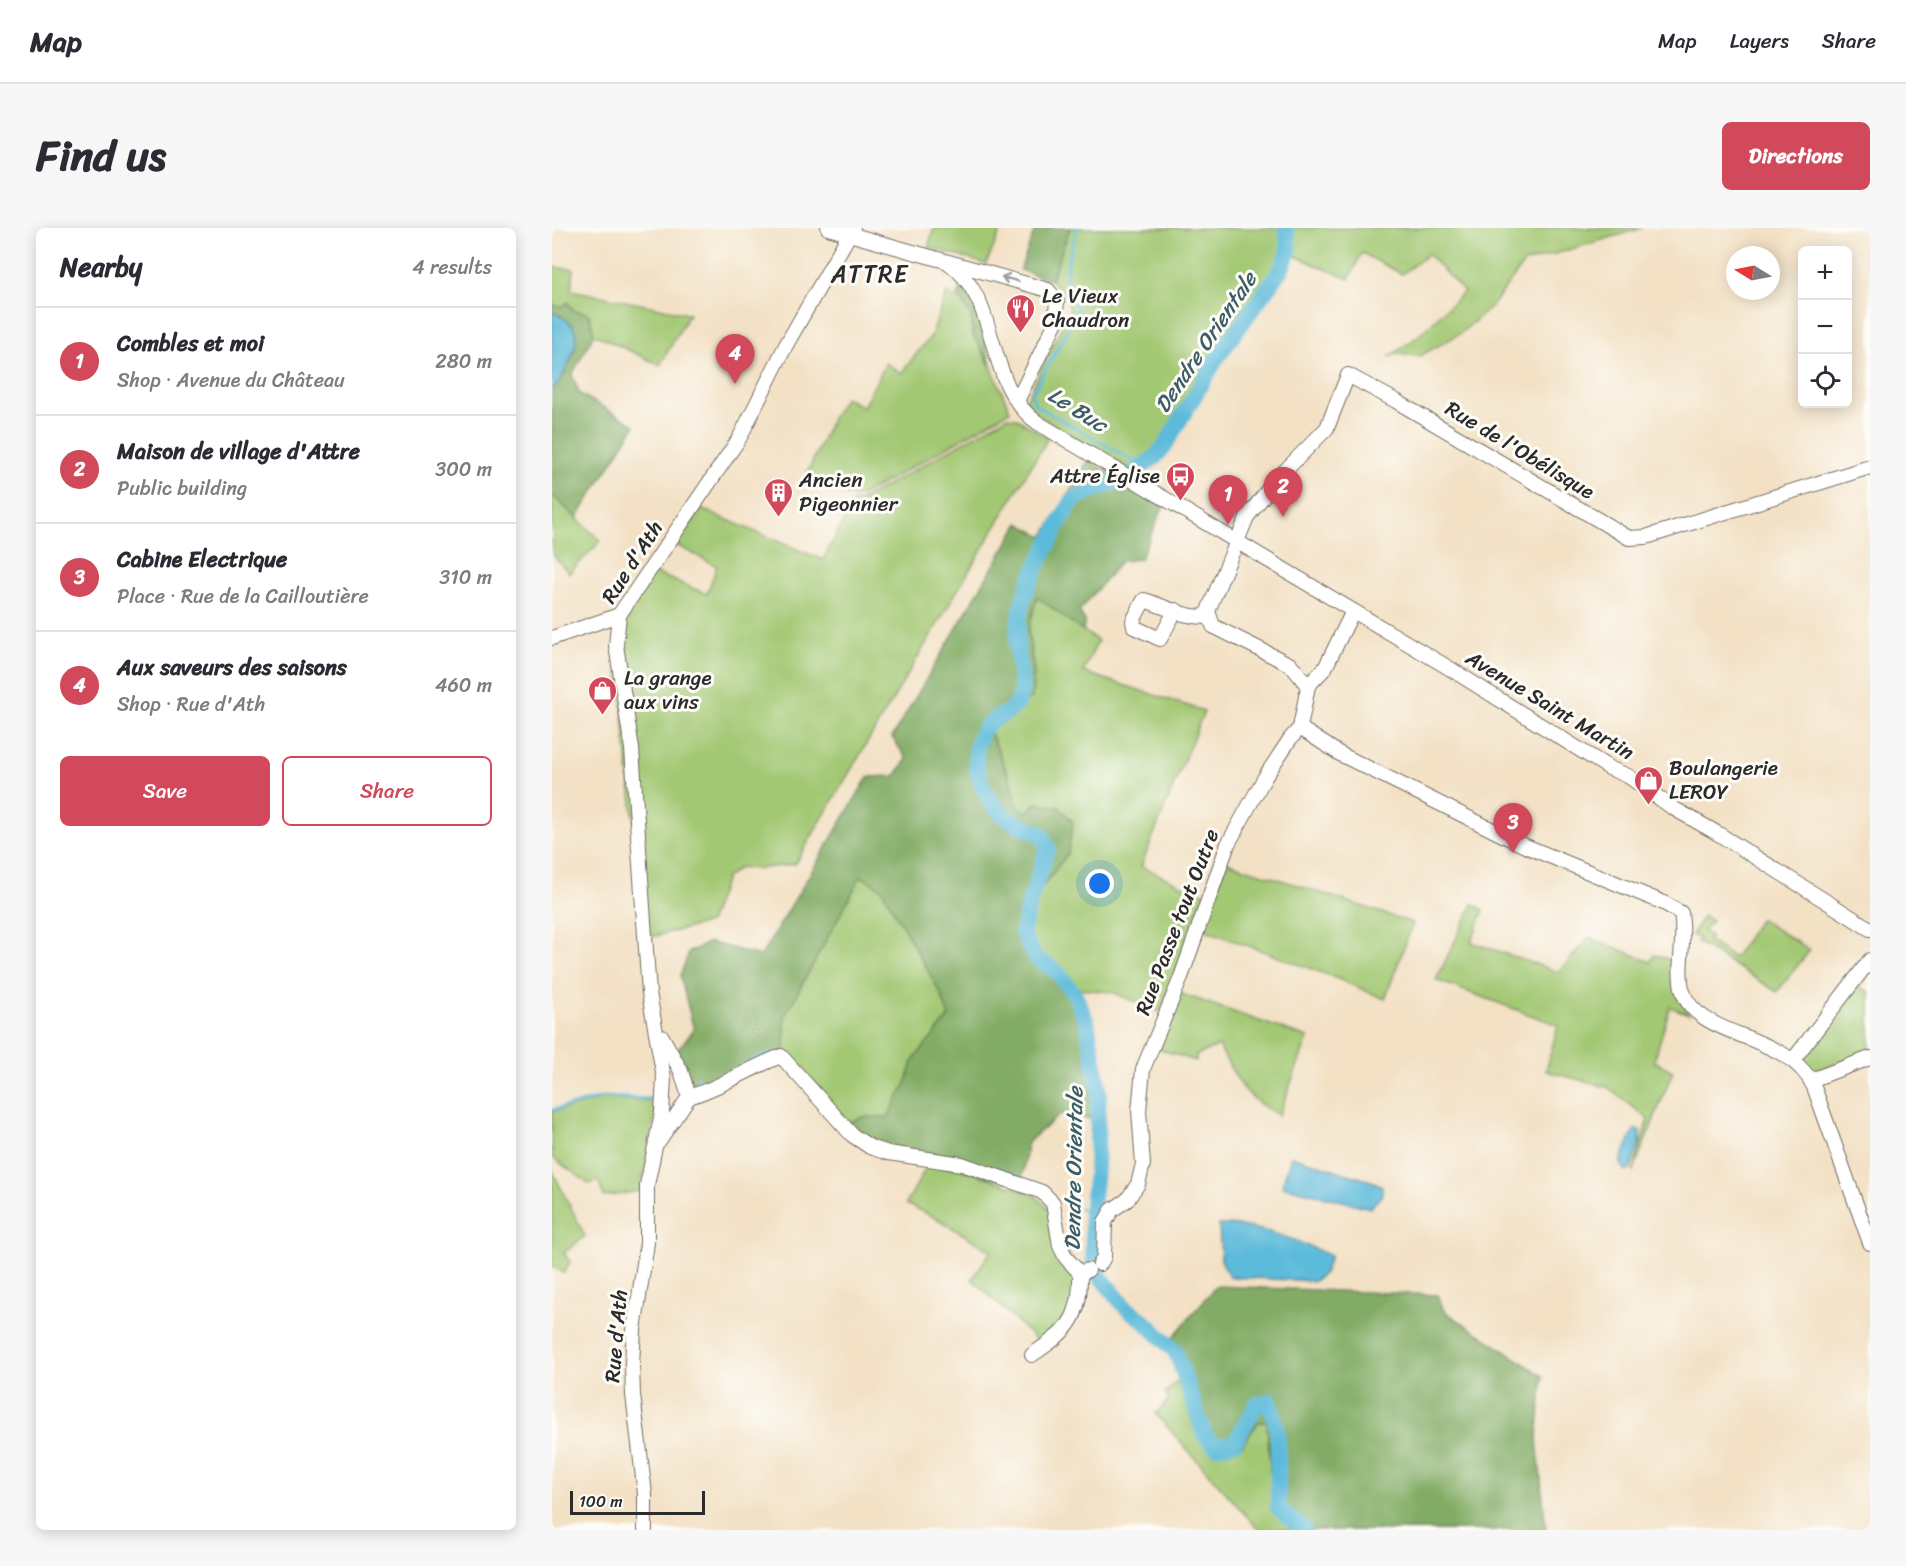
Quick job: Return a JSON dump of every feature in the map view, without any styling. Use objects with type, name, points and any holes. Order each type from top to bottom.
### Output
[{"type":"street","points":[[828,228],[852,231],[949,263],[1048,290],[1057,301],[1055,324],[1017,401]]},
{"type":"street","name":"Rue d'Ath","points":[[645,1530],[645,1494],[633,1395],[632,1364],[634,1330],[647,1243],[647,1185],[656,1145],[664,1078],[649,993],[632,747],[616,645],[619,615],[739,440],[786,345],[852,231]]},
{"type":"street","name":"Avenue Saint Martin","points":[[949,263],[972,284],[981,305],[1002,376],[1017,401],[1038,423],[1449,668],[1609,768],[1628,776],[1673,808],[1717,832],[1870,928]]},
{"type":"street","name":"Rue de l'Obélisque","points":[[1235,541],[1259,500],[1327,428],[1348,375],[1629,538],[1646,537],[1870,467]]},
{"type":"street","points":[[1235,541],[1212,599],[1209,616],[1214,626],[1291,665],[1308,686]]},
{"type":"street","points":[[1176,610],[1200,618],[1209,616]]},
{"type":"street","name":"Rue Passe tout Outre","points":[[1032,1355],[1056,1337],[1076,1314],[1089,1269],[1104,1257],[1105,1222],[1112,1210],[1127,1200],[1142,1167],[1139,1094],[1150,1047],[1180,980],[1228,844],[1265,777],[1300,728],[1308,686],[1325,668],[1353,611]]},
{"type":"street","points":[[552,638],[619,615]]},
{"type":"street","points":[[1300,728],[1349,759],[1523,845],[1664,903],[1681,913],[1685,930],[1683,992],[1692,1006],[1707,1019],[1793,1060],[1803,1068],[1811,1080],[1870,1243]]},
{"type":"street","points":[[1793,1060],[1870,960]]},
{"type":"street","name":"Rue d'Ath","points":[[656,1145],[690,1097],[681,1071],[657,1029]]},
{"type":"street","points":[[690,1097],[715,1089],[748,1069],[782,1056],[852,1135],[870,1147],[888,1153],[962,1164],[1042,1192],[1053,1203],[1060,1246],[1066,1258],[1089,1269]]},
{"type":"street","points":[[1811,1080],[1870,1058]]},
{"type":"green space","points":[[934,228],[1002,228],[986,264],[928,247]]},
{"type":"green space","points":[[1030,228],[1070,228],[1051,280],[1020,270],[1035,230]]},
{"type":"green space","points":[[1070,228],[1643,228],[1524,263],[1493,305],[1461,333],[1420,356],[1396,354],[1389,357],[1417,337],[1464,292],[1428,254],[1402,274],[1362,253],[1349,279],[1288,253],[1282,268],[1217,358],[1164,447],[1154,458],[1135,472],[1038,416],[1027,405],[1026,400],[1070,310],[1066,296],[1051,280]]},
{"type":"green space","points":[[552,267],[574,269],[571,290],[689,314],[660,365],[594,334],[589,314],[552,305]]},
{"type":"green space","points":[[961,287],[966,287],[978,308],[991,366],[973,335],[971,315],[958,296]]},
{"type":"green space","points":[[947,293],[956,299],[958,296],[971,315],[973,335],[991,366],[1010,411],[861,496],[853,497],[805,478],[833,416],[845,397],[863,407],[886,363],[901,373],[931,336]]},
{"type":"green space","points":[[568,302],[573,310],[589,314],[594,334],[572,375],[580,394],[635,425],[577,518],[552,495],[552,389],[568,365],[576,338],[572,326],[552,312],[552,305],[561,307]]},
{"type":"green space","points":[[1007,417],[1016,418],[1048,438],[795,864],[758,869],[740,867],[726,878],[709,923],[646,938],[618,669],[621,612],[650,571],[707,594],[717,566],[676,545],[701,509],[823,560],[854,501],[858,502]]},
{"type":"green space","points":[[1088,461],[1164,505],[1140,559],[1121,561],[1079,611],[1085,621],[1083,631],[1037,597],[1028,630],[1034,672],[1032,698],[987,725],[1012,784],[1017,804],[1026,812],[1037,803],[1059,807],[1073,822],[1068,853],[1029,904],[1022,933],[1034,955],[1064,982],[1080,1006],[1091,1037],[1094,1055],[1098,1089],[1098,1120],[1061,1114],[1028,1142],[1021,1184],[888,1153],[843,1125],[862,1117],[888,1117],[907,1081],[914,1059],[949,1017],[941,994],[881,888],[861,876],[785,1016],[785,1052],[707,1089],[695,1084],[686,1075],[675,1052],[694,1030],[680,976],[689,952],[709,942],[761,956],[868,777],[895,776],[907,759],[892,737],[1019,523],[1043,537]]},
{"type":"green space","points":[[552,495],[601,541],[569,573],[552,554]]},
{"type":"green space","points":[[1037,597],[1098,641],[1083,672],[1204,711],[1141,866],[1196,892],[1206,893],[1160,1012],[1112,992],[1080,989],[1036,954],[1025,932],[1042,887],[1068,853],[1017,804],[1012,784],[987,724],[1012,711],[1034,672],[1028,630]]},
{"type":"green space","points":[[1226,862],[1413,923],[1385,999],[1331,976],[1202,929]]},
{"type":"green space","points":[[861,876],[881,888],[941,994],[949,1017],[914,1059],[907,1082],[888,1117],[862,1117],[848,1123],[792,1056],[785,1052],[785,1016]]},
{"type":"green space","points":[[1473,904],[1484,910],[1471,942],[1559,972],[1589,937],[1651,962],[1654,955],[1677,961],[1678,996],[1689,1014],[1670,1007],[1654,1061],[1673,1071],[1633,1172],[1648,1119],[1607,1087],[1546,1071],[1558,1025],[1436,980]]},
{"type":"green space","points":[[1703,916],[1712,921],[1703,931],[1711,936],[1708,941],[1734,958],[1760,919],[1810,950],[1777,992],[1697,942],[1699,939],[1692,935]]},
{"type":"green space","points":[[1855,984],[1870,993],[1870,1053],[1813,1071],[1806,1065],[1803,1057]]},
{"type":"green space","points":[[1179,993],[1308,1038],[1279,1115],[1257,1102],[1242,1086],[1219,1046],[1196,1055],[1196,1061],[1158,1049]]},
{"type":"green space","points":[[604,1098],[658,1101],[640,1191],[604,1197],[598,1180],[589,1184],[552,1157],[552,1112]]},
{"type":"green space","points":[[928,1164],[957,1167],[1033,1194],[1050,1210],[1078,1277],[1077,1298],[1046,1349],[972,1279],[991,1251],[938,1219],[906,1204]]},
{"type":"green space","points":[[552,1170],[585,1236],[564,1253],[570,1262],[564,1273],[552,1266]]},
{"type":"green space","points":[[1216,1286],[1438,1295],[1444,1311],[1543,1376],[1537,1439],[1546,1530],[1292,1530],[1273,1507],[1267,1422],[1258,1422],[1246,1439],[1233,1450],[1226,1452],[1210,1445],[1202,1436],[1177,1350],[1169,1342]]},
{"type":"green space","points":[[1177,1350],[1202,1436],[1242,1446],[1258,1422],[1267,1422],[1273,1507],[1292,1530],[1259,1530],[1156,1414],[1169,1399],[1165,1393],[1179,1379],[1170,1357]]},
{"type":"water","points":[[552,312],[569,322],[576,334],[576,340],[568,365],[552,389]]},
{"type":"water","points":[[1634,1130],[1640,1131],[1640,1142],[1630,1170],[1626,1171],[1620,1163]]},
{"type":"water","points":[[1291,1156],[1374,1182],[1382,1186],[1382,1195],[1370,1208],[1282,1186]]},
{"type":"water","points":[[1219,1225],[1262,1230],[1305,1244],[1331,1256],[1324,1273],[1314,1281],[1229,1277],[1221,1260]]},
{"type":"waterway","name":"Le Buc","points":[[1077,228],[1067,272],[1068,286],[1077,314],[1032,394],[1034,404],[1142,466]]},
{"type":"waterway","name":"Dendre Orientale","points":[[1137,470],[1154,458],[1164,447],[1217,358],[1282,268],[1289,251],[1286,228]]},
{"type":"waterway","name":"Dendre Orientale","points":[[1132,474],[1078,497],[1060,522],[1033,574],[1020,613],[1017,642],[1020,697],[1014,707],[986,726],[980,736],[976,759],[981,783],[993,804],[1005,817],[1041,834],[1048,848],[1022,933],[1035,957],[1057,972],[1075,995],[1087,1022],[1099,1088],[1096,1171],[1091,1214],[1094,1269],[1125,1307],[1143,1320],[1176,1352],[1205,1436],[1216,1446],[1235,1442],[1257,1404],[1270,1401],[1278,1435],[1278,1508],[1304,1530]]},
{"type":"waterway","points":[[728,1074],[757,1058],[774,1053]]},
{"type":"waterway","points":[[697,1078],[707,1083],[717,1079]]},
{"type":"waterway","points":[[552,1110],[604,1097],[658,1099]]},
{"type":"waterway","points":[[995,1168],[1022,1178]]},
{"type":"waterway","points":[[1080,1208],[1091,1214]]},
{"type":"place","name":"Le Vieux Chaudron","points":[[1021,334]]},
{"type":"place","name":"Aux saveurs des saisons","points":[[735,384]]},
{"type":"place","name":"Attre Église","points":[[1181,502]]},
{"type":"place","name":"Maison de village d'Attre","points":[[1283,517]]},
{"type":"place","name":"Ancien Pigeonnier","points":[[778,518]]},
{"type":"place","name":"Combles et moi","points":[[1228,525]]},
{"type":"place","name":"La grange aux vins","points":[[603,716]]},
{"type":"place","name":"Boulangerie LEROY","points":[[1648,806]]},
{"type":"place","name":"Cabine Electrique","points":[[1513,853]]},
{"type":"district","name":"ATTRE","points":[[870,274]]}]
